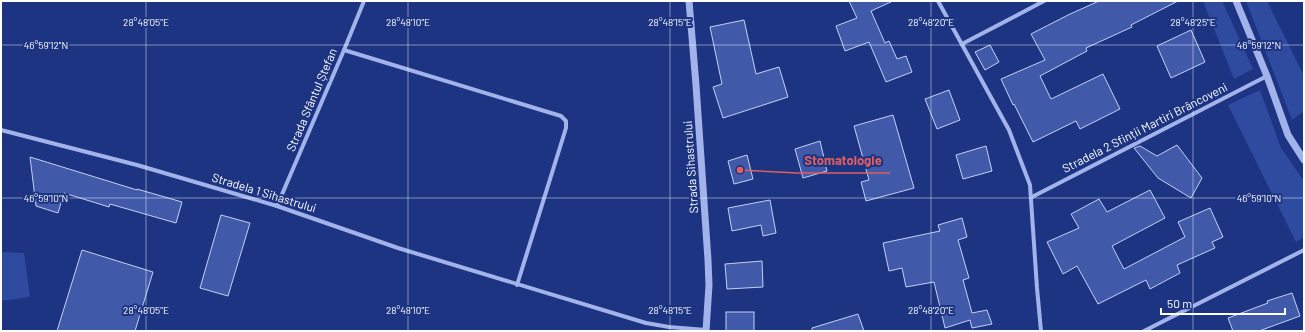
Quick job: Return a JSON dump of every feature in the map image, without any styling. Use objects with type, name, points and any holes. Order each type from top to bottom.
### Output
[{"type":"street","name":"Strada Sfântul Ștefan","points":[[277,206],[364,1]]},
{"type":"street","name":"Strada Sihastrului","points":[[689,1],[697,93],[708,260],[709,285],[706,330]]},
{"type":"street","points":[[938,1],[1009,130],[1030,185],[1037,288],[1042,331]]},
{"type":"street","points":[[962,44],[1044,1]]},
{"type":"street","points":[[1236,1],[1267,76],[1288,135],[1304,160]]},
{"type":"street","points":[[344,50],[561,116],[566,121],[566,128],[518,285]]},
{"type":"street","name":"Stradela 2 Sfinții Martiri Brâncoveni","points":[[1032,197],[1267,76]]},
{"type":"street","name":"Stradela 1 Sihastrului","points":[[1,130],[137,165],[277,206],[398,248],[646,323],[669,327],[706,330]]},
{"type":"street","points":[[1144,331],[1304,250]]},
{"type":"shaded area","points":[[1203,1],[1222,1],[1253,69],[1234,79]]},
{"type":"shaded area","points":[[1246,1],[1267,1],[1304,76],[1304,111],[1292,120]]},
{"type":"shaded area","points":[[1260,90],[1281,148],[1304,181],[1304,237],[1296,242],[1228,105]]},
{"type":"shaded area","points":[[1,252],[24,253],[30,297],[1,301]]},
{"type":"building","points":[[849,1],[893,1],[871,11],[885,43],[889,41],[897,59],[906,56],[912,72],[886,82],[869,42],[845,51],[836,26],[857,18]]},
{"type":"building","points":[[1099,1],[1178,1],[1131,25],[1132,27],[1086,48],[1087,51],[1040,76],[1051,99],[1103,74],[1120,109],[1080,129],[1076,121],[1033,142],[1001,79],[1045,60],[1031,34]]},
{"type":"building","points":[[744,20],[756,74],[779,67],[788,97],[723,118],[713,87],[722,84],[710,27]]},
{"type":"building","points":[[1191,30],[1205,62],[1171,78],[1157,46]]},
{"type":"building","points":[[990,45],[999,62],[985,70],[975,52]]},
{"type":"building","points":[[949,90],[960,120],[937,129],[925,99]]},
{"type":"building","points":[[893,115],[914,188],[866,201],[861,182],[869,180],[854,126]]},
{"type":"building","points":[[820,141],[827,171],[803,178],[795,149]]},
{"type":"building","points":[[1177,145],[1202,178],[1191,198],[1158,178],[1134,148],[1140,146],[1157,156]]},
{"type":"building","points":[[986,146],[992,171],[963,179],[956,155]]},
{"type":"building","points":[[747,155],[753,179],[734,184],[728,161]]},
{"type":"building","points":[[30,157],[137,190],[182,202],[176,223],[110,204],[109,207],[64,193],[58,213],[36,206]]},
{"type":"building","points":[[1150,190],[1165,218],[1112,246],[1124,269],[1185,237],[1178,222],[1210,208],[1223,237],[1212,242],[1215,248],[1177,265],[1180,273],[1150,289],[1146,280],[1098,304],[1077,266],[1063,274],[1047,242],[1079,228],[1071,214],[1099,199],[1107,212]]},
{"type":"building","points":[[770,200],[776,233],[763,236],[761,225],[732,231],[728,208]]},
{"type":"building","points":[[221,215],[250,223],[228,296],[200,288]]},
{"type":"building","points":[[962,218],[967,237],[958,240],[969,278],[963,280],[972,313],[987,310],[992,324],[972,328],[970,320],[945,328],[934,282],[906,287],[902,268],[889,271],[883,243],[940,231],[938,225]]},
{"type":"building","points":[[82,250],[153,272],[135,331],[57,331]]},
{"type":"building","points":[[762,261],[763,287],[727,289],[725,264]]},
{"type":"building","points":[[1292,293],[1300,316],[1259,331],[1233,331],[1228,318],[1268,303],[1267,301]]},
{"type":"building","points":[[726,312],[754,312],[754,331],[726,331]]},
{"type":"building","points":[[858,314],[864,331],[812,331],[812,328]]},
{"type":"place","name":"Stomatologie","points":[[740,170]]}]
